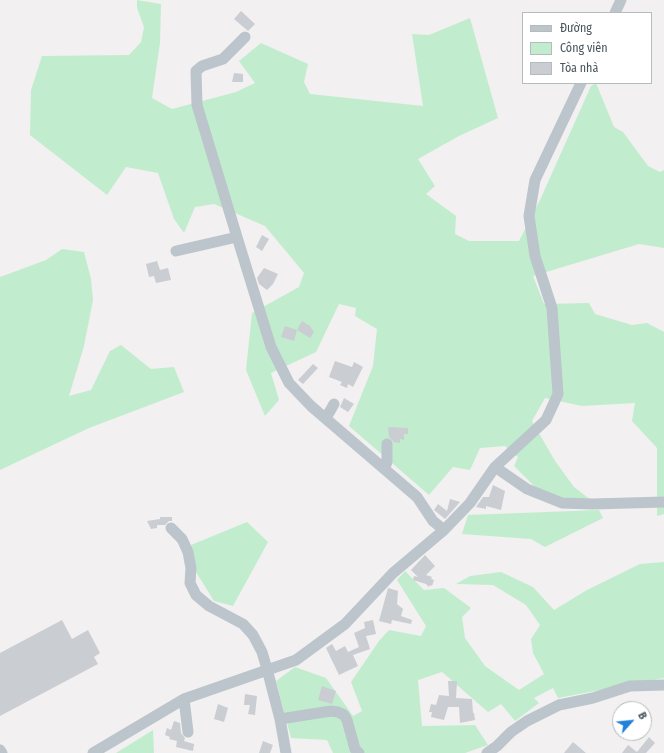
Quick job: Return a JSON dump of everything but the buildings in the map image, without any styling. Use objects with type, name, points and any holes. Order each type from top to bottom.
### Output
[{"type":"street","points":[[615,12],[621,0]]},
{"type":"street","points":[[245,37],[223,59],[202,66],[196,71],[197,105],[271,347],[289,383],[326,418],[417,497],[433,521],[444,530]]},
{"type":"street","points":[[93,753],[184,699],[296,660],[345,624],[393,573],[444,530],[470,503],[495,467],[546,420],[558,394],[552,308],[535,256],[529,216],[535,180],[581,84]]},
{"type":"street","points":[[176,251],[237,237]]},
{"type":"street","points":[[326,418],[334,404]]},
{"type":"street","points":[[384,469],[387,462],[387,444]]},
{"type":"street","points":[[495,467],[527,489],[562,503],[593,504],[664,502]]},
{"type":"street","points":[[171,528],[182,539],[188,552],[191,568],[190,583],[196,595],[209,606],[244,624],[253,635],[262,652],[280,719],[286,753]]},
{"type":"street","points":[[487,753],[511,732],[527,721],[559,705],[593,698],[630,686],[664,685]]},
{"type":"street","points":[[184,699],[188,732]]},
{"type":"street","points":[[280,719],[331,711],[338,712],[344,715],[347,720],[355,749],[359,753]]},
{"type":"green space","points":[[137,0],[161,4],[160,43],[152,98],[172,109],[236,92],[255,83],[239,61],[261,43],[308,64],[304,82],[310,94],[423,106],[412,34],[429,35],[470,18],[498,118],[459,136],[418,159],[435,186],[426,194],[456,216],[455,234],[469,241],[519,241],[540,200],[591,86],[596,84],[614,127],[623,132],[648,166],[660,172],[664,170],[664,248],[639,244],[533,276],[544,304],[589,303],[595,314],[632,325],[647,323],[664,332],[664,514],[657,516],[657,448],[632,421],[635,403],[582,406],[545,398],[532,421],[555,461],[574,487],[591,500],[572,507],[541,493],[514,466],[518,457],[505,446],[480,448],[470,470],[453,467],[429,495],[349,426],[373,366],[377,329],[355,316],[356,308],[339,304],[316,352],[271,373],[279,400],[265,416],[246,370],[252,313],[299,287],[304,273],[265,226],[214,204],[195,207],[184,233],[174,219],[158,173],[126,167],[107,195],[30,135],[31,90],[42,56],[129,55],[141,42],[144,27],[137,8]]},
{"type":"green space","points":[[62,249],[84,252],[91,279],[93,300],[84,346],[69,396],[91,390],[110,351],[121,345],[151,369],[174,367],[184,392],[89,428],[0,470],[0,277],[46,260]]},
{"type":"green space","points":[[599,510],[603,518],[545,547],[531,539],[462,534],[468,515]]},
{"type":"green space","points":[[247,522],[268,542],[233,606],[214,601],[196,572],[191,545]]},
{"type":"green space","points":[[664,562],[664,678],[558,698],[553,688],[534,698],[539,703],[515,721],[501,704],[488,712],[442,672],[418,680],[422,726],[475,725],[488,745],[465,753],[333,753],[327,740],[291,738],[276,681],[295,667],[326,678],[353,716],[362,711],[351,682],[379,641],[389,630],[421,636],[426,626],[397,580],[405,571],[424,590],[444,588],[471,608],[462,617],[465,638],[485,666],[519,690],[544,674],[533,653],[531,639],[540,625],[526,605],[493,585],[456,584],[470,576],[501,572],[533,587],[554,610],[587,590],[640,564]]},
{"type":"green space","points":[[153,730],[154,753],[116,753]]}]
